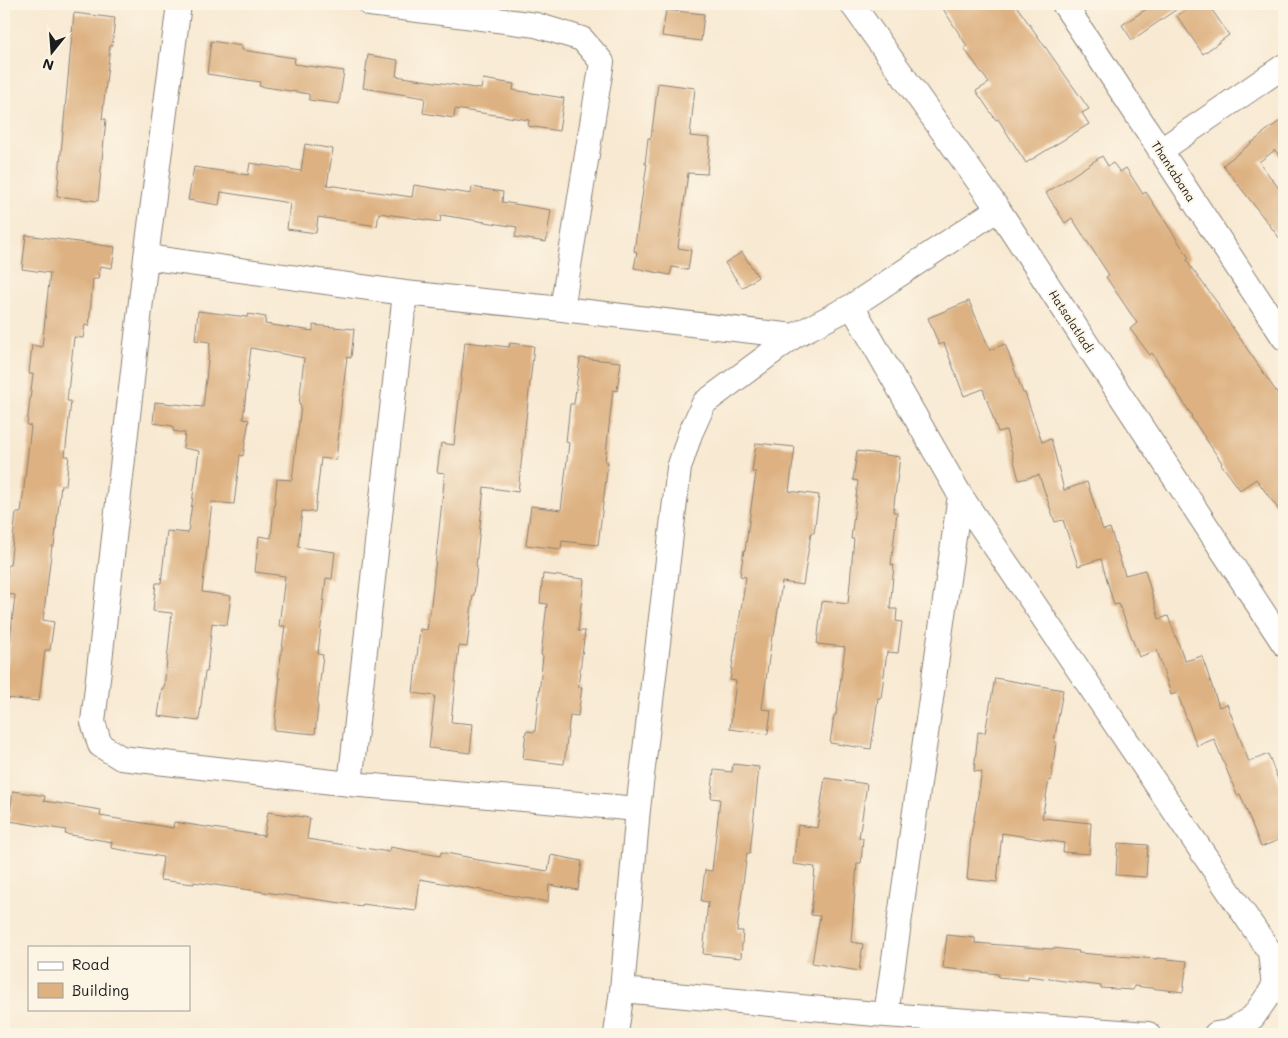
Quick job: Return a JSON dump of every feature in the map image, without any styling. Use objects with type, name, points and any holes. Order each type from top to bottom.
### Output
[{"type":"street","points":[[179,4],[146,257],[93,722],[100,745],[120,758],[350,784],[638,809]]},
{"type":"street","points":[[370,4],[536,25],[582,38],[602,62],[562,309]]},
{"type":"street","name":"Hatsalatladi","points":[[852,4],[998,209],[1284,644]]},
{"type":"street","name":"Thantabana","points":[[1064,4],[1284,338]]},
{"type":"street","points":[[1160,152],[1284,66]]},
{"type":"street","points":[[616,1034],[622,990],[638,809],[679,468],[687,442],[704,403],[794,336],[852,306],[998,209]]},
{"type":"street","points":[[146,257],[405,293],[794,336]]},
{"type":"street","points":[[350,784],[405,293]]},
{"type":"street","points":[[852,306],[960,495],[1270,952],[1274,986],[1253,1017],[1229,1032],[1216,1034]]},
{"type":"street","points":[[886,1015],[960,495]]},
{"type":"street","points":[[622,990],[886,1015],[1148,1034]]},
{"type":"building","points":[[940,4],[1015,4],[1089,109],[1082,113],[1089,124],[1026,163],[998,119],[996,120],[976,91],[989,83],[964,48],[967,46]]},
{"type":"building","points":[[1154,4],[1174,4],[1177,9],[1132,40],[1122,25]]},
{"type":"building","points":[[1194,4],[1208,4],[1229,35],[1203,54],[1177,16]]},
{"type":"building","points":[[666,10],[704,14],[701,41],[662,36]]},
{"type":"building","points":[[74,13],[115,18],[102,119],[106,119],[98,201],[57,196]]},
{"type":"building","points":[[211,41],[242,46],[242,50],[295,58],[294,64],[344,71],[339,104],[309,100],[309,94],[259,86],[260,82],[207,74]]},
{"type":"building","points":[[368,55],[398,60],[396,76],[481,89],[483,79],[514,84],[513,90],[564,98],[559,131],[528,126],[529,120],[455,109],[454,118],[423,113],[425,98],[363,88]]},
{"type":"building","points":[[658,83],[695,88],[690,136],[710,138],[707,174],[688,173],[678,248],[691,250],[688,270],[672,267],[670,275],[634,268],[637,252],[634,251],[647,164],[645,164],[648,138],[651,138]]},
{"type":"building","points":[[1284,118],[1284,162],[1275,150],[1259,162],[1284,195],[1284,244],[1223,165]]},
{"type":"building","points":[[305,144],[333,149],[327,185],[412,197],[414,185],[471,194],[472,187],[503,192],[502,202],[551,210],[546,242],[515,237],[517,227],[441,215],[440,222],[379,213],[377,226],[318,217],[316,233],[287,229],[290,203],[221,192],[219,205],[188,200],[194,167],[248,175],[250,163],[301,171]]},
{"type":"building","points":[[1102,156],[1108,166],[1113,163],[1120,172],[1126,168],[1143,194],[1146,192],[1189,258],[1187,260],[1190,266],[1219,305],[1284,403],[1284,517],[1256,479],[1240,490],[1221,464],[1152,353],[1150,355],[1130,329],[1137,323],[1106,277],[1109,275],[1072,218],[1065,223],[1046,193]]},
{"type":"building","points":[[26,235],[115,247],[112,268],[100,266],[98,279],[93,279],[89,326],[85,325],[83,338],[74,337],[67,401],[71,401],[65,456],[69,456],[66,485],[61,485],[43,620],[54,622],[50,650],[45,650],[39,701],[4,698],[4,669],[7,669],[15,595],[5,594],[8,565],[10,565],[16,513],[21,513],[31,426],[27,425],[33,374],[29,374],[32,345],[42,347],[50,273],[22,269]]},
{"type":"building","points":[[742,252],[758,277],[742,288],[725,263]]},
{"type":"building","points":[[969,301],[990,350],[1005,344],[1042,442],[1051,439],[1064,490],[1087,482],[1103,530],[1110,528],[1125,575],[1145,570],[1159,619],[1168,616],[1185,661],[1202,656],[1219,707],[1227,704],[1249,762],[1268,754],[1284,795],[1284,838],[1261,847],[1240,794],[1237,795],[1214,739],[1197,746],[1177,693],[1171,695],[1157,650],[1139,657],[1119,604],[1114,605],[1101,559],[1078,566],[1063,520],[1055,522],[1039,475],[1019,480],[1006,430],[998,432],[983,389],[964,396],[944,343],[939,345],[928,318]]},
{"type":"building","points":[[198,311],[247,317],[248,314],[266,317],[265,324],[313,331],[313,325],[354,329],[351,358],[347,357],[336,460],[321,458],[315,512],[302,511],[298,547],[335,552],[332,579],[326,578],[318,654],[323,655],[315,734],[274,730],[285,626],[279,626],[285,576],[255,572],[259,536],[271,538],[277,479],[292,480],[301,405],[299,405],[304,358],[251,348],[243,419],[249,420],[243,456],[240,455],[234,504],[212,502],[202,592],[231,596],[227,625],[212,623],[199,721],[158,716],[162,688],[164,688],[172,613],[153,611],[156,583],[161,583],[167,531],[188,533],[199,451],[183,448],[185,433],[173,431],[173,426],[153,423],[155,402],[203,407],[210,342],[195,340]]},
{"type":"building","points":[[465,342],[509,347],[510,343],[534,346],[518,492],[484,487],[467,647],[459,646],[451,722],[473,724],[470,753],[429,748],[435,696],[413,693],[420,629],[427,630],[430,614],[445,473],[437,472],[441,443],[454,445]]},
{"type":"building","points":[[580,358],[621,362],[617,391],[613,390],[605,462],[608,462],[598,545],[562,541],[561,549],[526,545],[531,506],[561,510],[569,443],[566,442],[570,404],[574,404]]},
{"type":"building","points":[[756,443],[795,447],[789,491],[819,495],[814,533],[811,533],[803,585],[782,582],[762,709],[771,710],[768,734],[730,729],[736,681],[730,680],[746,577],[740,576],[756,472],[752,472]]},
{"type":"building","points":[[857,451],[900,457],[893,512],[897,512],[891,565],[894,565],[890,609],[897,609],[896,621],[902,622],[898,653],[887,652],[881,698],[878,698],[871,749],[830,743],[834,715],[836,715],[845,647],[817,644],[822,601],[848,604],[854,539],[851,539],[858,481],[853,480]]},
{"type":"building","points":[[543,574],[584,579],[578,631],[585,631],[578,687],[582,687],[578,716],[570,715],[564,764],[523,759],[526,731],[535,732],[547,604],[540,603]]},
{"type":"building","points":[[995,678],[1063,690],[1054,742],[1056,742],[1051,781],[1049,780],[1042,818],[1091,823],[1089,854],[1063,852],[1064,843],[1002,833],[997,882],[967,879],[971,836],[982,772],[974,771],[978,732],[985,733]]},
{"type":"building","points":[[733,764],[759,767],[750,853],[747,853],[737,931],[743,931],[741,958],[703,954],[708,902],[701,901],[705,870],[712,871],[720,799],[711,798],[714,770],[732,772]]},
{"type":"building","points":[[825,778],[867,784],[859,838],[863,838],[861,863],[857,863],[851,942],[863,944],[859,971],[812,963],[820,916],[811,915],[815,867],[793,864],[798,825],[817,828]]},
{"type":"building","points":[[13,791],[45,796],[44,801],[101,810],[100,816],[173,828],[174,822],[264,836],[268,812],[310,818],[307,839],[389,852],[390,847],[440,856],[441,852],[548,871],[551,855],[582,861],[578,890],[549,885],[548,902],[420,879],[416,911],[362,904],[362,906],[194,882],[194,884],[160,880],[163,857],[111,848],[112,842],[65,834],[66,830],[9,821]]},
{"type":"building","points":[[1118,843],[1148,845],[1146,877],[1116,875]]},
{"type":"building","points":[[947,935],[975,938],[975,943],[1053,948],[1079,951],[1078,953],[1187,961],[1183,992],[1134,986],[1133,990],[1101,988],[1101,986],[1028,976],[1028,980],[998,977],[998,974],[943,968]]}]
